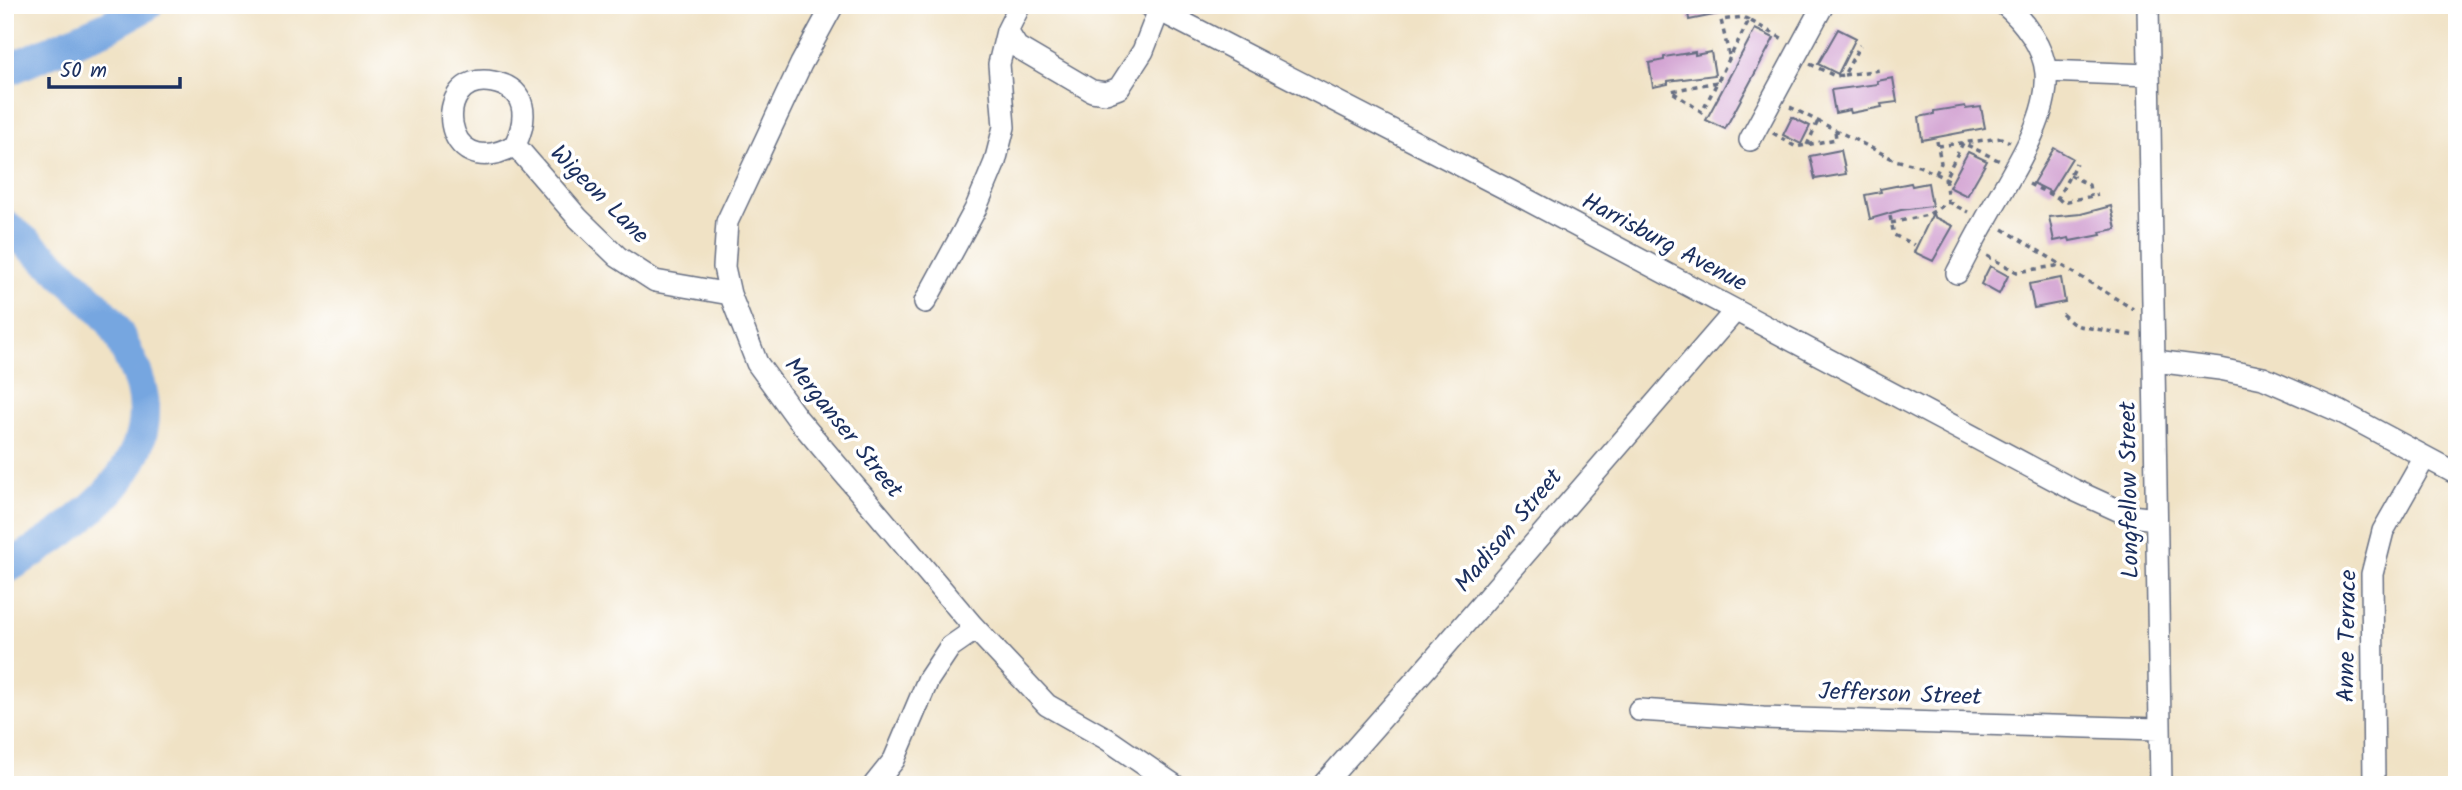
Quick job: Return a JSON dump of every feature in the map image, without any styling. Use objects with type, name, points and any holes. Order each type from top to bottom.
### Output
[{"type":"street","name":"Merganser Street","points":[[833,5],[801,64],[727,222],[724,267],[730,295],[757,363],[781,396],[976,629],[1047,705],[1107,739],[1174,785]]},
{"type":"street","points":[[925,302],[970,219],[995,162],[1004,127],[999,64],[1007,32],[1020,5]]},
{"type":"street","points":[[1754,133],[1823,5]]},
{"type":"street","points":[[1957,273],[2025,149],[2038,119],[2046,86],[2046,71],[2035,40],[2005,5]]},
{"type":"street","name":"Longfellow Street","points":[[2148,5],[2161,785]]},
{"type":"street","points":[[1007,32],[1017,47],[1092,90],[1106,93],[1119,88],[1143,51],[1154,8]]},
{"type":"street","name":"Harrisburg Avenue","points":[[1154,8],[1520,196],[2083,495],[2131,516],[2155,519]]},
{"type":"street","points":[[2046,71],[2149,75]]},
{"type":"street","name":"Wigeon Lane","points":[[515,145],[578,218],[618,257],[655,281],[730,295]]},
{"type":"street","name":"Madison Street","points":[[1323,785],[1735,311]]},
{"type":"street","points":[[2155,361],[2220,369],[2263,378],[2341,412],[2457,474]]},
{"type":"street","name":"Anne Terrace","points":[[2374,785],[2370,589],[2372,574],[2383,530],[2425,457]]},
{"type":"street","points":[[874,785],[894,760],[928,680],[950,647],[976,629]]},
{"type":"street","name":"Jefferson Street","points":[[1639,710],[1763,718],[2160,729]]},
{"type":"path","points":[[1730,57],[1721,20],[1743,18],[1835,76],[1880,70]]},
{"type":"path","points":[[1717,82],[1671,91],[1702,112],[1730,57],[1748,20]]},
{"type":"path","points":[[1844,75],[1860,45]]},
{"type":"path","points":[[1772,98],[1895,160],[1919,166],[1947,179]]},
{"type":"path","points":[[1807,145],[1818,121]]},
{"type":"path","points":[[1754,133],[1796,147],[1836,139],[1835,130]]},
{"type":"path","points":[[1936,174],[1941,163],[1938,143],[2001,138],[2025,149]]},
{"type":"path","points":[[1963,143],[2062,202],[2098,195]]},
{"type":"path","points":[[1891,223],[1928,215],[1948,202],[1947,179],[1963,143]]},
{"type":"path","points":[[2058,198],[2076,163]]},
{"type":"path","points":[[2070,174],[2089,185],[2091,197]]},
{"type":"path","points":[[1890,216],[1894,235],[1914,245]]},
{"type":"path","points":[[1986,219],[2138,312]]},
{"type":"path","points":[[1971,247],[2017,272],[2056,266],[2058,262]]},
{"type":"path","points":[[2062,314],[2079,326],[2138,337],[2138,324]]},
{"type":"building","points":[[1687,5],[1729,5],[1729,12],[1689,20]]},
{"type":"building","points":[[1755,29],[1774,38],[1725,129],[1706,120]]},
{"type":"building","points":[[1838,29],[1856,38],[1838,74],[1818,64]]},
{"type":"building","points":[[1695,52],[1695,55],[1711,52],[1715,75],[1668,81],[1668,84],[1653,87],[1649,63],[1664,60],[1664,57]]},
{"type":"building","points":[[1893,78],[1897,102],[1851,113],[1850,110],[1835,113],[1831,90],[1878,84],[1877,81]]},
{"type":"building","points":[[1965,106],[1966,109],[1981,107],[1985,128],[1922,140],[1919,117],[1934,114],[1934,111]]},
{"type":"building","points":[[1792,117],[1810,126],[1801,144],[1783,135]]},
{"type":"building","points":[[2054,148],[2072,158],[2051,192],[2033,183]]},
{"type":"building","points":[[1841,150],[1846,174],[1815,179],[1810,156]]},
{"type":"building","points":[[1968,152],[1987,161],[1967,196],[1949,187]]},
{"type":"building","points":[[1911,183],[1912,186],[1928,183],[1932,206],[1901,210],[1870,219],[1865,195]]},
{"type":"building","points":[[2111,206],[2116,229],[2070,241],[2069,238],[2054,241],[2049,217],[2081,214]]},
{"type":"building","points":[[1933,213],[1934,217],[1953,226],[1933,261],[1914,252]]},
{"type":"building","points":[[1990,266],[2008,276],[1999,294],[1981,284]]},
{"type":"building","points":[[2061,278],[2065,302],[2034,308],[2029,284]]},
{"type":"waterway","points":[[5,71],[109,26],[147,5]]},
{"type":"waterway","points":[[5,225],[71,281],[112,322],[131,361],[143,397],[142,429],[132,458],[114,485],[90,510],[63,531],[5,569]]}]
